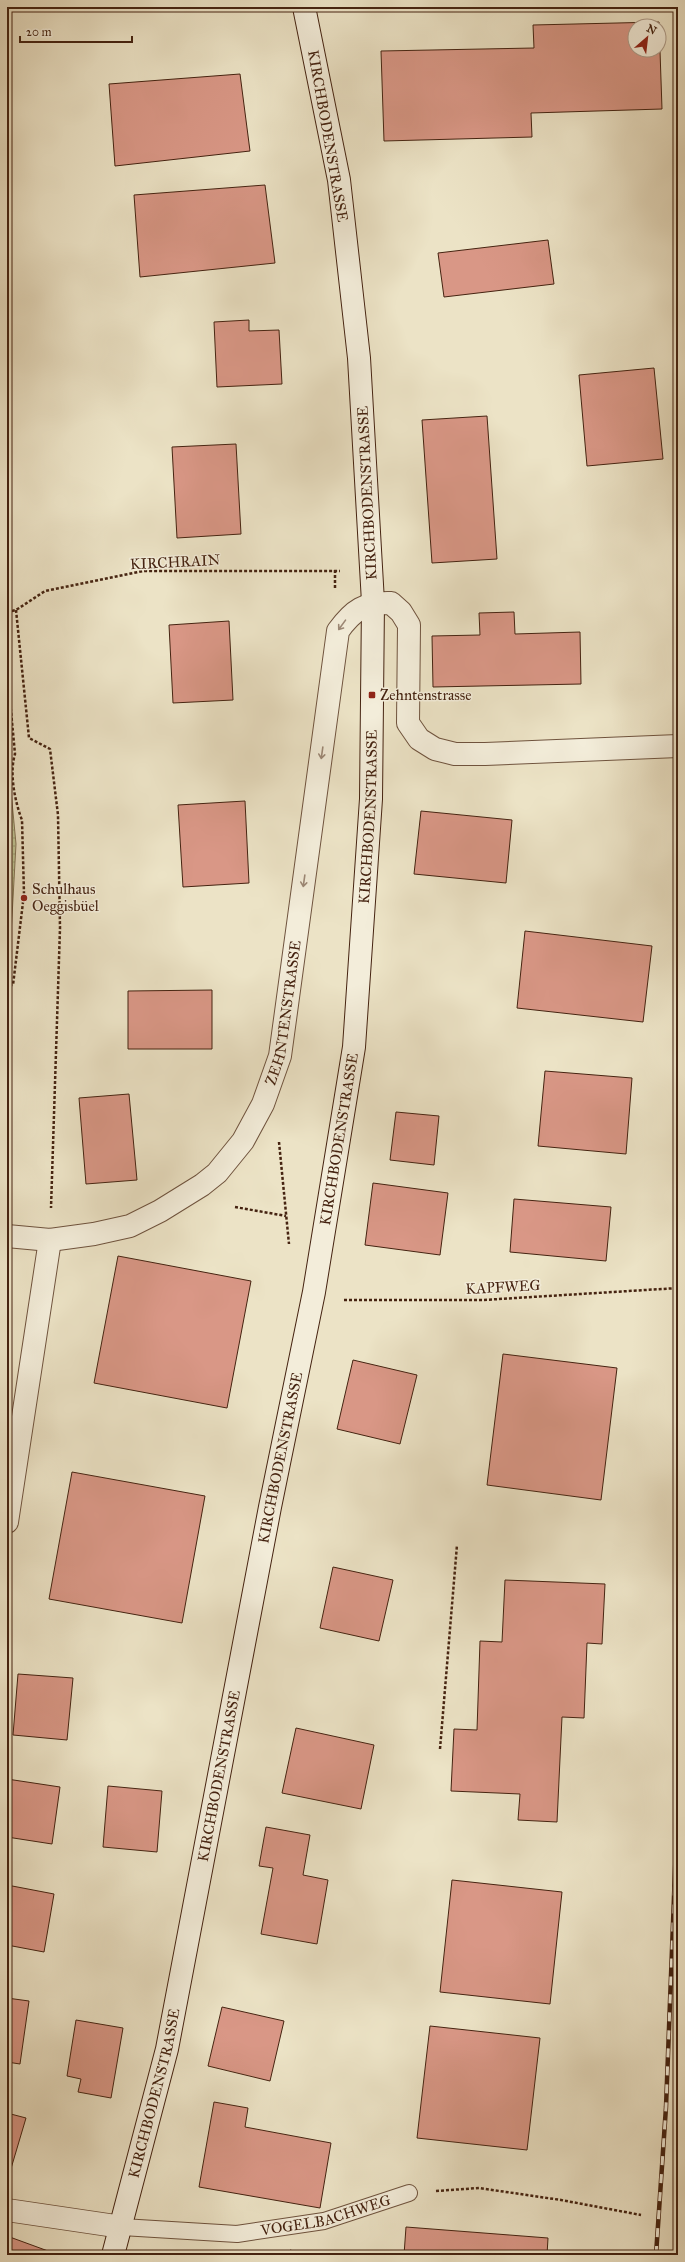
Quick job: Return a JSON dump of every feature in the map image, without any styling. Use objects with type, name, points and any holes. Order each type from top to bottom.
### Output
[{"type":"street","name":"KIRCHBODENSTRASSE","points":[[113,2255],[122,2227],[167,2049],[270,1507],[314,1292],[354,1047],[371,799],[373,602],[359,358],[342,203],[339,180],[304,7]]},
{"type":"street","points":[[373,602],[391,602],[401,612],[409,624],[408,723],[419,740],[435,749],[455,754],[485,754],[678,746]]},
{"type":"street","name":"ZEHNTENSTRASSE","points":[[7,1236],[50,1240],[94,1234],[130,1226],[160,1212],[188,1194],[217,1172],[243,1141],[264,1104],[280,1056],[338,631],[350,615],[373,602]]},
{"type":"street","points":[[7,1522],[50,1240]]},
{"type":"street","name":"VOGELBACHWEG","points":[[7,2210],[122,2227]]},
{"type":"lane","name":"VOGELBACHWEG","points":[[122,2227],[237,2234],[324,2221],[408,2193]]},
{"type":"path","name":"KIRCHRAIN","points":[[7,612],[16,610],[45,591],[143,571],[328,570]]},
{"type":"path","points":[[16,610],[29,738],[50,749],[58,815],[60,928],[50,1240]]},
{"type":"path","points":[[7,668],[15,754],[12,763],[17,809],[22,820],[24,894],[13,985],[7,985]]},
{"type":"path","points":[[264,1104],[276,1112],[289,1248]]},
{"type":"path","points":[[235,1207],[286,1216]]},
{"type":"path","name":"KAPFWEG","points":[[342,1300],[483,1300],[678,1288]]},
{"type":"path","points":[[440,1748],[457,1545]]},
{"type":"path","name":"VOGELBACHWEG","points":[[408,2193],[480,2188],[561,2200],[641,2215]]},
{"type":"green space","points":[[7,749],[16,844],[9,971],[7,971]]},
{"type":"building","points":[[62,7],[103,7],[63,11]]},
{"type":"building","points":[[627,23],[627,58],[660,58],[662,109],[531,113],[532,137],[384,141],[381,51],[534,48],[533,25]]},
{"type":"building","points":[[240,74],[250,151],[115,166],[109,84]]},
{"type":"building","points":[[265,185],[275,263],[140,277],[134,195]]},
{"type":"building","points":[[548,240],[554,284],[444,297],[438,253]]},
{"type":"building","points":[[249,320],[249,331],[279,330],[282,384],[217,387],[214,322]]},
{"type":"building","points":[[654,368],[663,459],[587,466],[579,375]]},
{"type":"building","points":[[487,416],[497,559],[432,563],[422,420]]},
{"type":"building","points":[[236,444],[241,534],[177,538],[172,447]]},
{"type":"building","points":[[514,612],[515,634],[580,632],[581,684],[433,687],[432,636],[480,635],[479,613]]},
{"type":"building","points":[[229,621],[233,700],[173,703],[169,625]]},
{"type":"building","points":[[245,801],[249,883],[183,887],[178,805]]},
{"type":"building","points":[[421,811],[512,820],[506,883],[414,874]]},
{"type":"building","points":[[525,931],[652,946],[643,1022],[517,1008]]},
{"type":"building","points":[[212,990],[212,1049],[128,1049],[128,991]]},
{"type":"building","points":[[545,1071],[632,1078],[626,1154],[538,1146]]},
{"type":"building","points":[[129,1094],[137,1180],[86,1184],[79,1098]]},
{"type":"building","points":[[396,1112],[439,1116],[434,1165],[390,1160]]},
{"type":"building","points":[[373,1183],[448,1193],[440,1255],[365,1245]]},
{"type":"building","points":[[514,1199],[611,1207],[606,1261],[510,1252]]},
{"type":"building","points":[[118,1256],[251,1281],[227,1408],[94,1383]]},
{"type":"building","points":[[503,1354],[617,1368],[601,1500],[487,1485]]},
{"type":"building","points":[[353,1360],[417,1375],[400,1444],[337,1429]]},
{"type":"building","points":[[72,1472],[205,1496],[182,1623],[49,1599]]},
{"type":"building","points":[[333,1567],[393,1580],[379,1641],[320,1628]]},
{"type":"building","points":[[505,1580],[605,1584],[602,1644],[587,1643],[584,1718],[562,1717],[557,1822],[518,1820],[520,1794],[451,1791],[454,1729],[477,1730],[480,1641],[502,1642]]},
{"type":"building","points":[[18,1674],[73,1678],[67,1740],[13,1735]]},
{"type":"building","points":[[296,1728],[374,1745],[361,1809],[282,1793]]},
{"type":"building","points":[[7,1779],[60,1787],[52,1844],[7,1837]]},
{"type":"building","points":[[108,1786],[162,1791],[157,1852],[103,1847]]},
{"type":"building","points":[[266,1827],[310,1835],[303,1875],[328,1880],[317,1944],[261,1934],[273,1868],[259,1866]]},
{"type":"building","points":[[452,1880],[562,1892],[550,2004],[440,1992]]},
{"type":"building","points":[[7,1885],[54,1894],[44,1952],[7,1945]]},
{"type":"building","points":[[7,1998],[29,2001],[20,2064],[7,2062]]},
{"type":"building","points":[[222,2007],[284,2021],[270,2081],[208,2066]]},
{"type":"building","points":[[76,2020],[123,2028],[111,2098],[78,2092],[81,2079],[67,2076]]},
{"type":"building","points":[[430,2026],[540,2038],[527,2150],[417,2138]]},
{"type":"building","points":[[214,2102],[248,2108],[245,2127],[331,2143],[320,2208],[199,2187]]},
{"type":"building","points":[[7,2113],[26,2118],[7,2182]]},
{"type":"building","points":[[406,2227],[548,2238],[547,2255],[404,2255]]},
{"type":"building","points":[[7,2236],[59,2255],[7,2255]]},
{"type":"building","points":[[290,2250],[309,2255],[289,2255]]},
{"type":"railway","points":[[656,2255],[666,2107],[678,1792]]},
{"type":"railway","points":[[677,2255],[678,2247]]},
{"type":"place","name":"Zehntenstrasse","points":[[372,695]]},
{"type":"place","name":"Schulhaus Oeggisbüel","points":[[24,898]]}]
